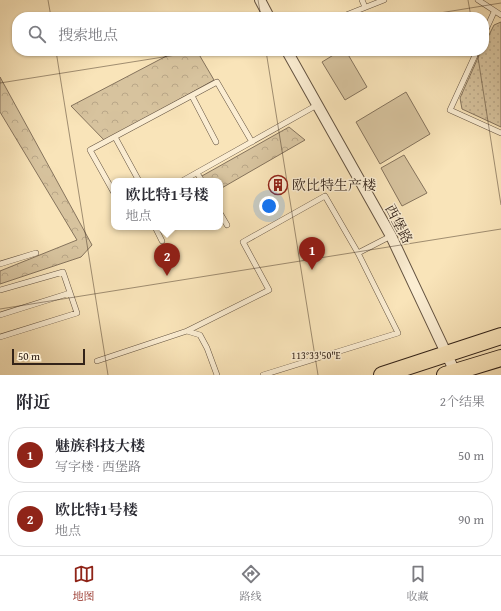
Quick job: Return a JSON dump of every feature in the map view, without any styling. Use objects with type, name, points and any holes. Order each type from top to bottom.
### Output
[{"type":"highway","points":[[468,347],[501,331]]},
{"type":"highway","points":[[382,375],[501,336]]},
{"type":"highway","points":[[450,373],[501,358]]},
{"type":"highway","points":[[450,373],[501,362]]},
{"type":"street","points":[[260,0],[266,12]]},
{"type":"street","name":"西堡路","points":[[290,56],[391,236],[448,354],[450,373]]},
{"type":"lane","points":[[362,0],[365,7]]},
{"type":"lane","points":[[353,12],[384,0]]},
{"type":"lane","points":[[478,0],[494,12],[501,15]]},
{"type":"lane","points":[[489,23],[494,12]]},
{"type":"lane","points":[[474,56],[450,110],[501,133]]},
{"type":"lane","points":[[111,188],[90,150],[217,82],[252,142]]},
{"type":"lane","points":[[192,96],[216,142]]},
{"type":"lane","points":[[188,178],[317,105]]},
{"type":"lane","points":[[115,137],[137,178]]},
{"type":"lane","points":[[197,173],[200,178]]},
{"type":"lane","points":[[97,361],[187,331],[269,290],[243,242],[325,196],[358,253],[398,333],[263,375]]},
{"type":"lane","points":[[223,218],[227,225]]},
{"type":"lane","points":[[156,230],[162,241]]},
{"type":"lane","points":[[358,253],[391,236]]},
{"type":"lane","points":[[0,264],[36,253]]},
{"type":"lane","points":[[0,290],[63,272],[77,313],[0,337]]},
{"type":"lane","points":[[0,315],[70,293]]},
{"type":"lane","points":[[187,331],[200,335],[207,348],[217,375]]},
{"type":"green space","points":[[501,22],[501,127],[462,109],[460,98],[479,56],[489,56],[489,35],[494,25]]},
{"type":"green space","points":[[166,56],[200,56],[214,80],[105,141],[71,106]]},
{"type":"green space","points":[[332,56],[349,56],[367,87],[345,100],[322,62]]},
{"type":"green space","points":[[0,77],[92,245],[81,257],[0,284],[0,271],[77,240],[0,112]]},
{"type":"green space","points":[[406,92],[430,134],[380,164],[356,122]]},
{"type":"green space","points":[[289,127],[305,140],[223,187],[223,178],[198,178]]},
{"type":"green space","points":[[404,155],[427,193],[402,206],[381,168]]},
{"type":"place","name":"欧比特生产楼","points":[[278,185]]},
{"type":"place","name":"魅族科技大楼","points":[[312,270]]},
{"type":"place","name":"欧比特1号楼","points":[[167,276]]}]
